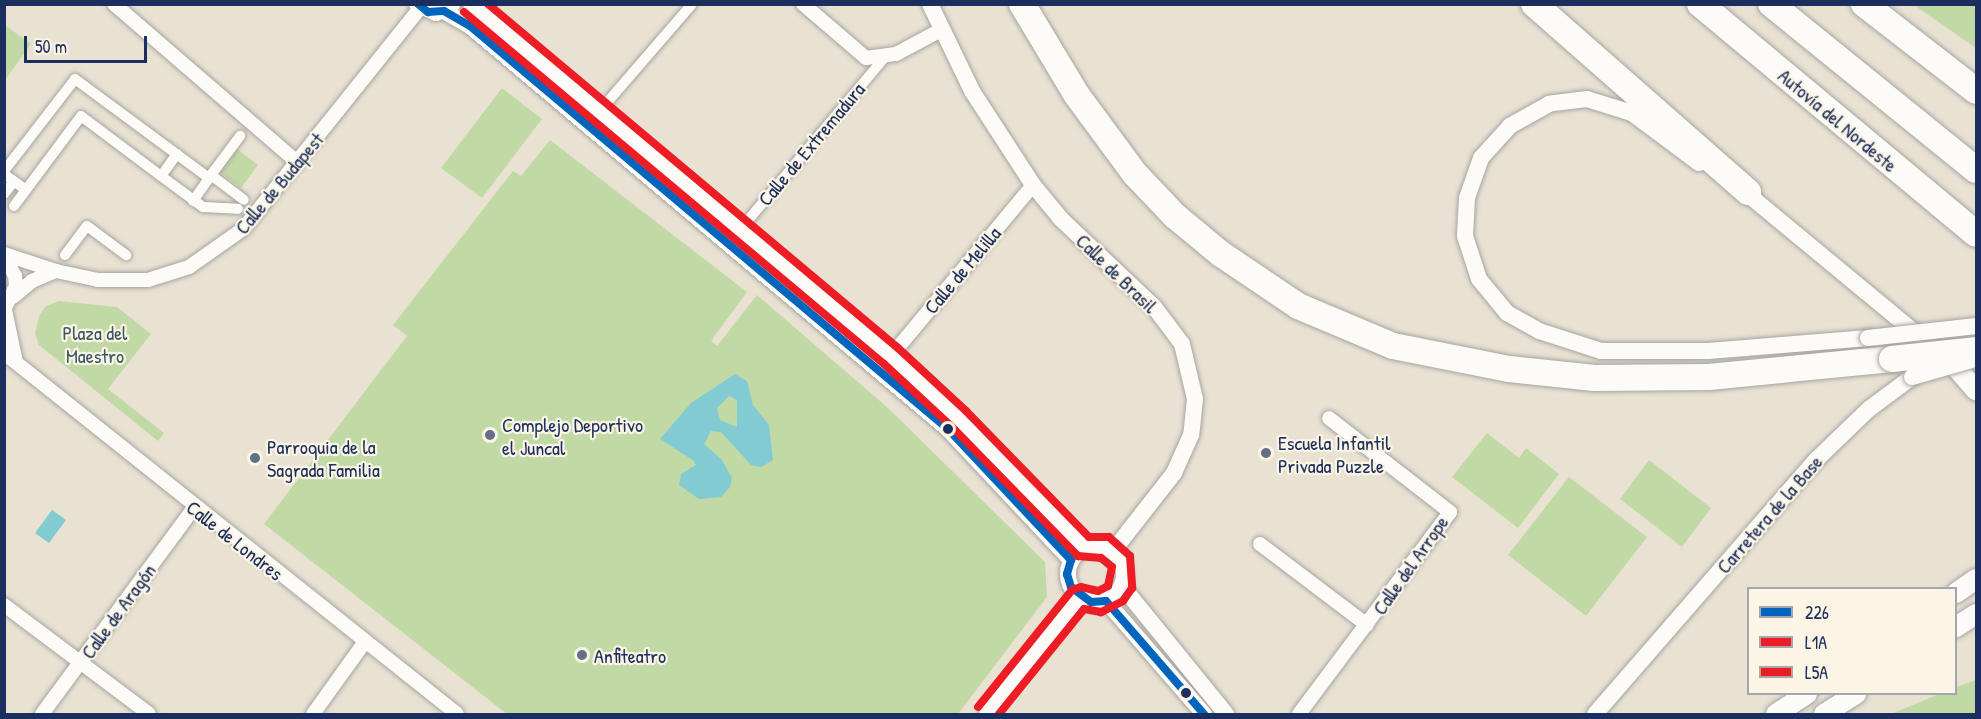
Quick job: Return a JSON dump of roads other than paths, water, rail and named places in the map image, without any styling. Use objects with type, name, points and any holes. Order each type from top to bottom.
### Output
[{"type":"highway","points":[[1022,4],[1076,94],[1135,174],[1175,216],[1221,254],[1298,306],[1393,346],[1509,369],[1595,378],[1709,376],[1977,350]]},
{"type":"highway","points":[[1534,4],[1748,192]]},
{"type":"highway","name":"Autovía del Nordeste","points":[[1700,4],[1977,234]]},
{"type":"highway","points":[[1771,4],[1977,170]]},
{"type":"highway","points":[[1864,4],[1977,91]]},
{"type":"highway","points":[[1883,4],[1977,72]]},
{"type":"main road","points":[[1953,364],[1977,390]]},
{"type":"main road","points":[[1957,592],[1977,579]]},
{"type":"main road","points":[[1957,626],[1977,614]]},
{"type":"main road","points":[[1776,714],[1804,695]]},
{"type":"main road","points":[[1824,714],[1853,695]]},
{"type":"street","points":[[114,4],[298,163]]},
{"type":"street","points":[[471,4],[598,113],[891,356],[966,425],[1085,548]]},
{"type":"street","points":[[598,113],[692,4]]},
{"type":"street","points":[[802,4],[866,57],[884,58],[941,30]]},
{"type":"street","name":"Calle de Brasil","points":[[930,4],[972,91],[1034,185],[1061,219],[1172,328],[1182,344],[1192,375],[1196,416],[1185,453],[1113,551]]},
{"type":"street","points":[[419,6],[448,8],[879,370],[948,429],[1071,560]]},
{"type":"street","name":"Calle de Budapest","points":[[4,255],[56,271],[98,280],[148,280],[189,267],[243,229],[298,163],[419,6]]},
{"type":"street","name":"Calle de Extremadura","points":[[739,231],[884,58]]},
{"type":"street","points":[[14,206],[26,190],[81,116],[193,201],[216,209],[241,205],[211,177],[75,79],[4,172],[26,190]]},
{"type":"street","points":[[1977,326],[1869,338],[1708,351],[1601,351],[1539,331],[1507,313],[1479,279],[1465,236],[1467,198],[1481,158],[1510,126],[1549,104],[1587,99],[1632,113],[1694,160],[1748,192],[1953,364],[1977,380]]},
{"type":"street","points":[[193,201],[240,136]]},
{"type":"street","points":[[161,176],[177,154]]},
{"type":"street","points":[[4,194],[14,181]]},
{"type":"street","name":"Calle de Melilla","points":[[891,356],[1034,185]]},
{"type":"street","points":[[65,255],[87,226],[126,255]]},
{"type":"street","points":[[4,255],[15,276],[13,297]]},
{"type":"street","points":[[16,362],[5,310],[13,297],[32,281],[56,271]]},
{"type":"street","name":"Calle de Londres","points":[[4,353],[194,508],[457,714]]},
{"type":"street","points":[[879,370],[891,356]]},
{"type":"street","name":"Carretera de la Base","points":[[1595,714],[1816,459],[1869,409],[1912,377],[1977,359]]},
{"type":"street","name":"Calle del Arrope","points":[[1299,714],[1450,512],[1329,418]]},
{"type":"street","name":"Calle de Aragón","points":[[42,714],[194,508]]},
{"type":"street","name":"Calle del Arrope","points":[[1260,544],[1367,625]]},
{"type":"street","points":[[1122,586],[1106,601],[1091,602],[1080,597],[1071,587],[1067,574],[1071,560],[1085,548],[1095,545],[1113,551],[1122,562],[1122,586],[1226,714]]},
{"type":"street","points":[[986,714],[1080,597]]},
{"type":"street","points":[[1106,601],[1204,714]]},
{"type":"street","points":[[4,605],[149,714]]},
{"type":"street","points":[[314,714],[364,643]]},
{"type":"water","points":[[735,374],[747,381],[753,405],[769,425],[773,460],[761,467],[751,465],[721,432],[711,431],[704,444],[722,460],[732,478],[730,487],[721,497],[699,499],[679,485],[681,474],[696,465],[694,461],[660,439],[691,403]],"holes":[[[729,396],[737,400],[737,427],[720,420],[717,408]]]},
{"type":"water","points":[[52,510],[66,520],[49,543],[35,533]]},
{"type":"place","name":"Complejo Deportivo el Juncal","points":[[490,435]]},
{"type":"place","name":"Escuela Infantil Privada Puzzle","points":[[1266,453]]},
{"type":"place","name":"Parroquia de la Sagrada Familia","points":[[255,458]]},
{"type":"place","name":"Anfiteatro","points":[[582,655]]},
{"type":"park label","name":"Plaza del Maestro","points":[[95,344]]}]
